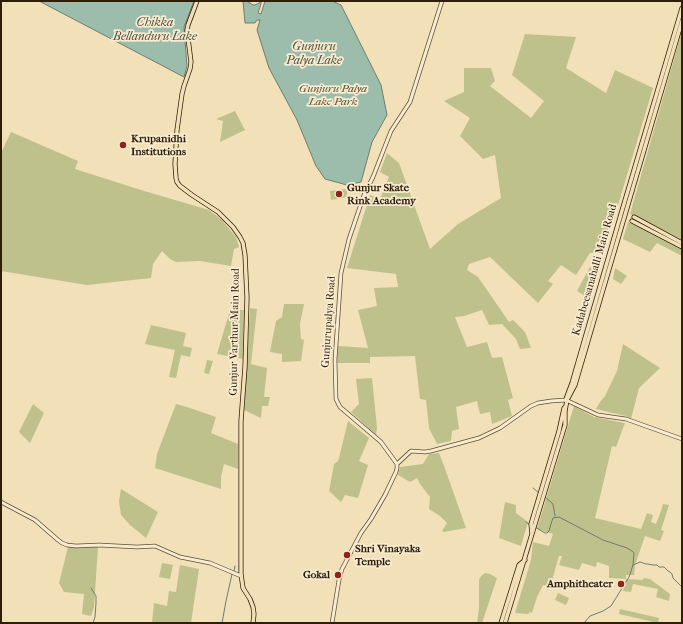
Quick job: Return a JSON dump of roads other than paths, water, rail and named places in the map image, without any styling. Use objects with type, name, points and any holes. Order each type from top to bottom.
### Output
[{"type":"main road","name":"Gunjur Varthur Main Road","points":[[197,1],[187,30],[191,62],[183,90],[176,130],[176,171],[177,182],[180,186],[218,212],[233,227],[243,243],[247,298],[245,367],[241,421],[241,576],[243,588],[253,607],[253,623]]},
{"type":"main road","name":"Kadabeesanahalli Main Road","points":[[505,623],[565,425],[567,400],[575,384],[682,8]]},
{"type":"main road","name":"Kadabeesanahalli Main Road","points":[[622,215],[682,21]]},
{"type":"main road","points":[[682,242],[633,219],[682,246]]},
{"type":"main road","name":"Kadabeesanahalli Main Road","points":[[501,623],[519,565],[525,560]]},
{"type":"street","name":"Gunjurupalya Road","points":[[397,464],[380,442],[340,407],[336,399],[335,360],[340,284],[346,249],[362,202],[391,131],[411,99],[442,1]]},
{"type":"street","points":[[332,623],[342,569],[358,539],[387,492],[396,472],[397,464],[411,451],[431,451],[479,438],[500,428],[531,406],[538,403],[567,400],[598,415],[626,419],[682,439]]},
{"type":"street","points":[[1,502],[35,520],[58,540],[67,545],[137,547],[155,546],[180,556],[210,562],[241,576]]},
{"type":"water","name":"Chikka Bellanduru Lake","points":[[39,1],[194,1],[184,27],[187,66],[184,77]]},
{"type":"water","name":"Gunjuru Palya Lake","points":[[243,1],[247,1],[253,5],[261,2],[258,13],[261,14],[265,1],[332,1],[341,5],[381,85],[387,115],[372,142],[361,182],[347,185],[325,179],[316,166],[297,120],[269,68],[257,30],[260,20],[257,20],[255,23],[245,23]]},
{"type":"waterway","points":[[533,488],[539,493]]},
{"type":"waterway","points":[[545,497],[553,504],[555,516]]},
{"type":"waterway","points":[[535,527],[547,533],[553,518],[559,517],[603,540],[632,551],[634,553],[633,565]]},
{"type":"waterway","points":[[526,522],[530,525]]},
{"type":"waterway","points":[[584,623],[590,616],[611,606],[629,577],[633,565],[640,562],[664,567],[672,574],[673,578],[682,587]]},
{"type":"waterway","points":[[234,571],[235,566]]},
{"type":"waterway","points":[[222,623],[232,574]]},
{"type":"waterway","points":[[91,588],[96,596],[95,617],[93,623]]},
{"type":"place","name":"Krupanidhi Institutions","points":[[123,145]]},
{"type":"place","name":"Gunjur Skate Rink Academy","points":[[339,194]]},
{"type":"place","name":"Shri Vinayaka Temple","points":[[347,555]]},
{"type":"place","name":"Gokal","points":[[338,575]]},
{"type":"place","name":"Amphitheater","points":[[621,584]]},
{"type":"park label","name":"Gunjuru Palya Lake Park","points":[[333,95]]}]
